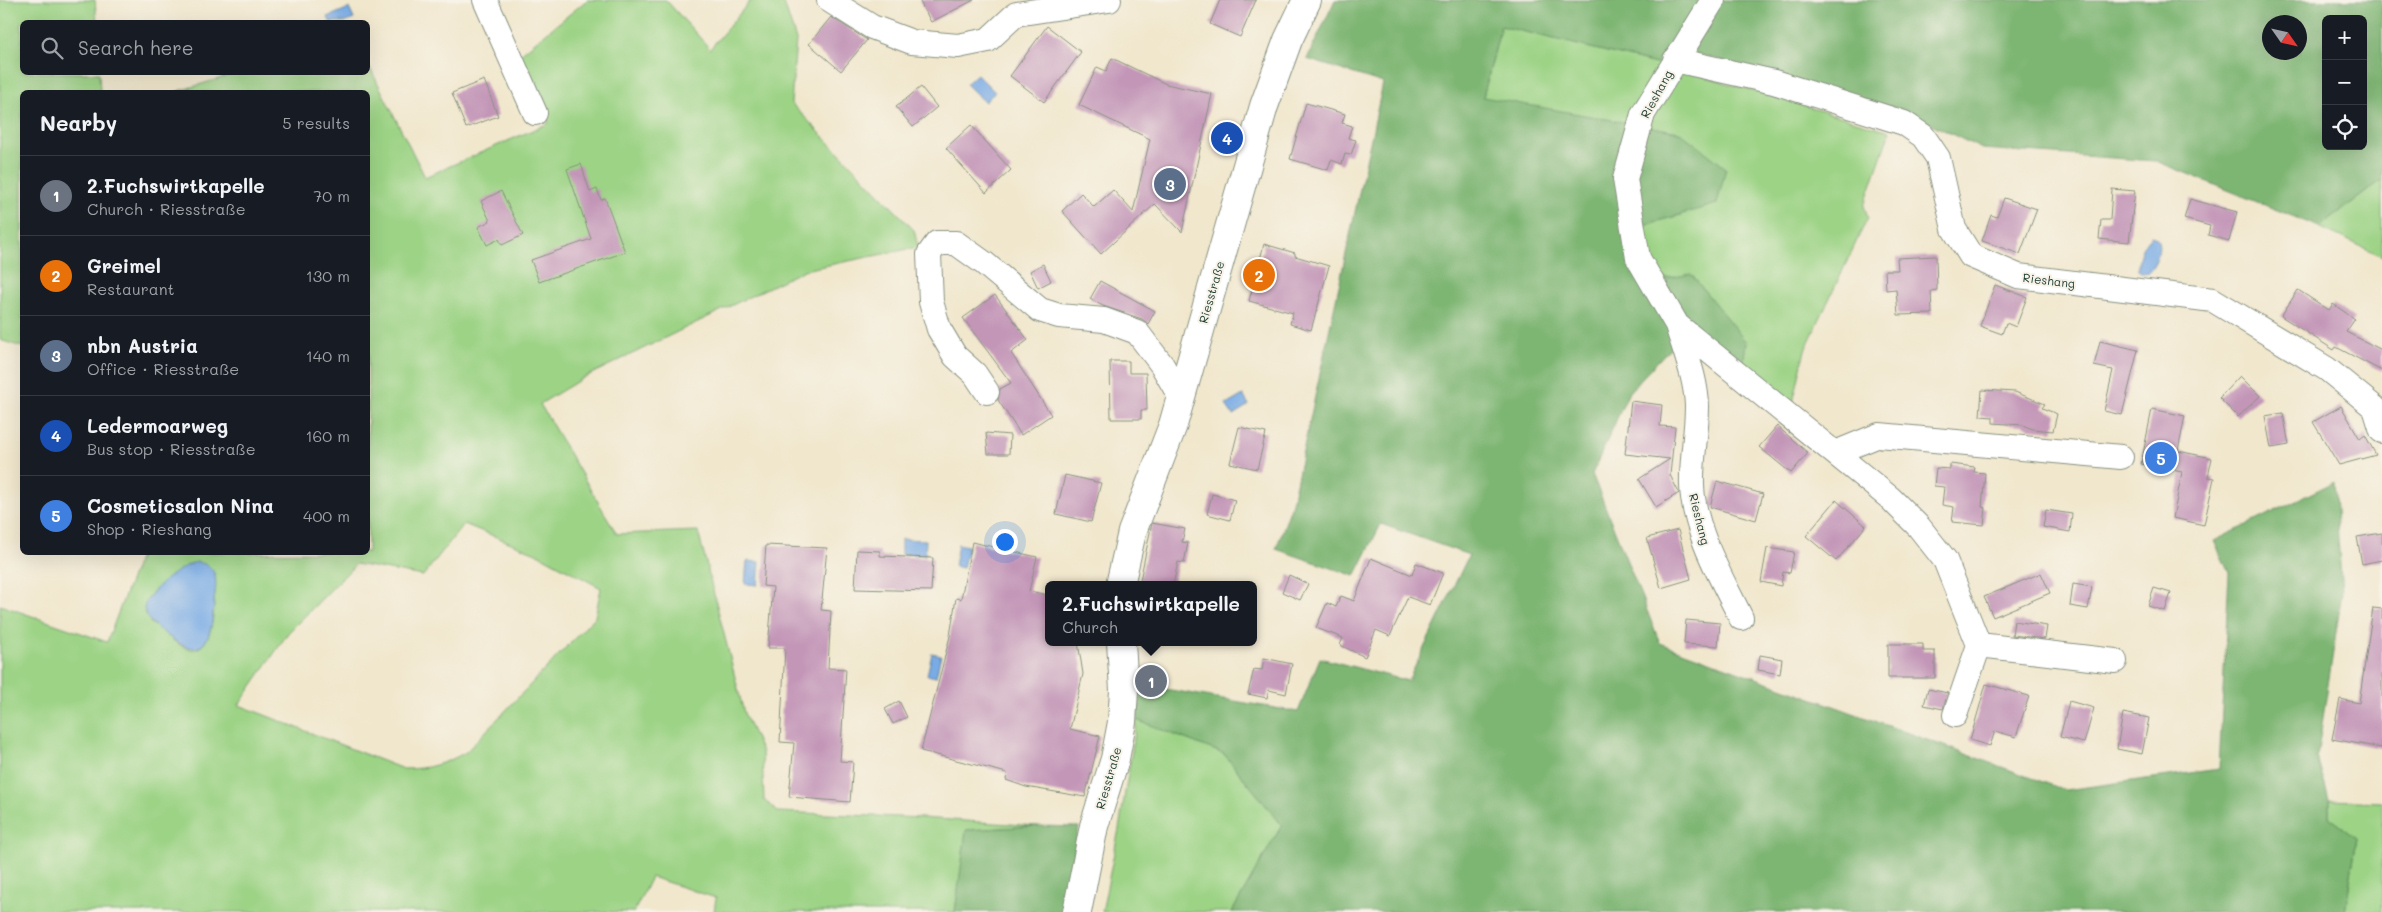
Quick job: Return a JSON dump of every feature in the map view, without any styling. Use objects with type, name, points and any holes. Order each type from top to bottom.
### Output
[{"type":"main road","name":"Riesstraße","points":[[1121,581],[1132,532],[1173,425],[1264,106],[1288,40],[1307,0]]},
{"type":"main road","name":"Riesstraße","points":[[1077,912],[1094,826],[1115,759],[1122,722],[1124,690],[1121,646]]},
{"type":"street","points":[[485,0],[535,113]]},
{"type":"street","points":[[830,0],[872,27],[912,42],[958,46],[988,40],[1016,14],[1109,0]]},
{"type":"street","name":"Rieshang","points":[[1713,0],[1643,114],[1625,179],[1638,258],[1676,325],[1694,381],[1697,406],[1692,488],[1700,522],[1710,556],[1741,618]]},
{"type":"street","name":"Rieshang","points":[[1675,60],[1774,82],[1904,123],[1923,136],[1938,158],[1954,229],[1971,256],[2018,276],[2213,300],[2327,369],[2375,408],[2382,431]]},
{"type":"street","points":[[987,392],[975,374],[955,356],[938,329],[930,302],[929,254],[937,243],[956,243],[984,263],[1040,310],[1059,316],[1104,320],[1137,332],[1162,365],[1181,398]]},
{"type":"street","name":"Rieshang","points":[[1676,325],[1890,498],[1919,527],[1945,560],[1979,645]]},
{"type":"street","points":[[1835,453],[1879,435],[2121,457]]},
{"type":"street","points":[[1956,715],[1979,645],[2115,661]]},
{"type":"green space","points":[[0,0],[95,0],[97,20],[20,20],[20,75],[99,75],[100,90],[20,90],[20,346],[0,340]]},
{"type":"green space","points":[[587,0],[666,0],[710,49],[751,0],[783,0],[796,40],[791,103],[914,230],[918,247],[804,270],[583,378],[540,404],[617,534],[698,531],[744,713],[762,752],[764,800],[778,812],[922,818],[1038,826],[967,830],[955,912],[714,912],[716,898],[651,877],[634,912],[0,912],[0,605],[107,642],[140,555],[370,555],[370,90],[182,90],[231,75],[370,75],[370,68],[425,177],[549,123],[519,55]],"holes":[[[464,524],[536,553],[601,588],[595,617],[466,752],[451,760],[436,765],[403,769],[239,705],[288,633],[356,564],[423,576]],[[191,563],[215,577],[211,628],[207,639],[201,646],[193,649],[182,646],[150,623],[151,594],[169,578]]]},
{"type":"green space","points":[[1335,0],[2382,0],[2382,180],[2319,227],[2156,161],[1982,149],[1903,110],[1690,52],[1689,72],[1501,26],[1483,97],[1680,132],[1726,168],[1717,204],[1641,226],[1658,280],[1691,274],[1746,342],[1743,367],[1684,333],[1629,392],[1592,474],[1660,643],[2065,790],[2219,769],[2229,573],[2214,541],[2334,482],[2342,593],[2317,757],[2329,800],[2329,817],[2357,838],[2345,912],[1232,912],[1282,825],[1224,754],[1137,720],[1142,685],[1298,712],[1320,658],[1408,681],[1469,555],[1381,524],[1355,576],[1276,549],[1291,507],[1383,83],[1307,59]]},
{"type":"green space","points":[[1501,26],[1689,72],[1890,131],[1864,206],[1868,217],[1805,350],[1793,403],[1743,367],[1658,280],[1641,225],[1681,215],[1483,97]]},
{"type":"green space","points":[[2382,180],[2382,256],[2319,227]]},
{"type":"green space","points":[[1137,720],[1224,754],[1282,825],[1232,912],[1102,912],[1119,829]]},
{"type":"green space","points":[[2329,800],[2382,802],[2382,912],[2345,912],[2357,838],[2329,817]]},
{"type":"green space","points":[[1038,826],[1079,827],[1063,912],[955,912],[966,830]]},
{"type":"water","points":[[349,8],[354,19],[329,20],[328,17]]},
{"type":"water","points":[[977,74],[995,92],[985,102],[966,84]]},
{"type":"water","points":[[2151,236],[2157,238],[2159,251],[2149,272],[2143,273],[2138,270],[2139,257],[2145,243]]},
{"type":"water","points":[[1243,395],[1249,405],[1233,415],[1226,405]]},
{"type":"water","points":[[901,539],[926,540],[925,555],[901,554]]},
{"type":"water","points":[[958,544],[968,546],[963,568],[954,566]]},
{"type":"water","points":[[747,561],[760,562],[758,585],[745,584]]},
{"type":"water","points":[[197,562],[206,565],[215,574],[216,586],[209,634],[205,642],[199,647],[191,648],[168,636],[157,627],[147,617],[144,608],[151,594],[165,580],[182,568]]},
{"type":"water","points":[[932,653],[941,655],[936,677],[927,675]]},
{"type":"building","points":[[919,0],[974,0],[931,22]]},
{"type":"building","points":[[1220,0],[1256,0],[1240,37],[1210,24]]},
{"type":"building","points":[[831,17],[867,40],[841,71],[809,44]]},
{"type":"building","points":[[1047,26],[1081,52],[1044,102],[1010,76]]},
{"type":"building","points":[[1112,58],[1166,84],[1212,94],[1182,232],[1155,204],[1101,254],[1062,211],[1081,193],[1094,207],[1113,190],[1133,212],[1150,139],[1079,105],[1097,67],[1106,71]]},
{"type":"building","points":[[484,80],[498,116],[466,128],[452,93]]},
{"type":"building","points":[[921,87],[937,107],[913,127],[896,107]]},
{"type":"building","points":[[1306,103],[1345,114],[1342,123],[1352,126],[1348,138],[1356,140],[1351,155],[1345,154],[1342,164],[1331,160],[1328,170],[1290,159]]},
{"type":"building","points":[[971,125],[1011,170],[986,193],[946,148]]},
{"type":"building","points":[[581,164],[590,192],[597,189],[601,200],[605,198],[625,252],[539,282],[531,260],[591,239],[567,169]]},
{"type":"building","points":[[2112,189],[2135,191],[2129,242],[2099,239],[2101,220],[2110,220]]},
{"type":"building","points":[[501,191],[523,235],[502,245],[499,239],[487,245],[478,227],[490,221],[481,201]]},
{"type":"building","points":[[2004,198],[2037,209],[2020,254],[1982,241],[1991,215],[1997,217]]},
{"type":"building","points":[[2190,199],[2237,212],[2229,241],[2208,235],[2210,226],[2184,219]]},
{"type":"building","points":[[1264,244],[1329,266],[1311,330],[1290,324],[1293,313],[1249,301]]},
{"type":"building","points":[[1936,256],[1937,290],[1931,291],[1932,314],[1898,315],[1896,289],[1886,290],[1885,270],[1898,270],[1897,258]]},
{"type":"building","points":[[1043,264],[1051,281],[1038,288],[1030,271]]},
{"type":"building","points":[[1100,281],[1155,311],[1148,324],[1142,319],[1103,306],[1090,299]]},
{"type":"building","points":[[1995,285],[2027,297],[2016,327],[2006,323],[2002,334],[1980,326]]},
{"type":"building","points":[[2298,290],[2329,310],[2333,304],[2355,319],[2346,332],[2382,350],[2382,371],[2336,347],[2334,350],[2281,316]]},
{"type":"building","points":[[995,295],[1028,340],[1011,353],[1051,415],[1021,435],[998,400],[1000,389],[1011,383],[963,318]]},
{"type":"building","points":[[2100,341],[2138,350],[2122,415],[2104,411],[2113,370],[2094,366]]},
{"type":"building","points":[[1110,361],[1129,361],[1129,373],[1146,373],[1147,410],[1141,410],[1141,419],[1111,419]]},
{"type":"building","points":[[2240,376],[2260,396],[2238,417],[2219,398]]},
{"type":"building","points":[[1982,390],[2015,392],[2045,404],[2042,408],[2057,414],[2053,431],[2032,429],[2023,425],[1993,423],[1993,417],[1980,416]]},
{"type":"building","points":[[1631,401],[1662,405],[1660,426],[1675,427],[1670,475],[1679,493],[1656,507],[1639,479],[1670,459],[1625,454]]},
{"type":"building","points":[[2341,406],[2360,439],[2365,435],[2376,455],[2339,465],[2313,422]]},
{"type":"building","points":[[2152,409],[2185,416],[2178,451],[2212,458],[2208,477],[2214,478],[2204,525],[2173,518],[2182,472],[2141,464]]},
{"type":"building","points":[[2283,413],[2289,445],[2271,448],[2265,416]]},
{"type":"building","points":[[1777,426],[1808,453],[1791,473],[1759,447]]},
{"type":"building","points":[[1239,427],[1266,433],[1257,469],[1230,463]]},
{"type":"building","points":[[986,433],[1010,435],[1009,454],[988,454]]},
{"type":"building","points":[[1950,464],[1975,467],[1974,472],[1985,473],[1982,507],[1986,508],[1984,525],[1952,522],[1954,507],[1942,505],[1944,487],[1934,486],[1936,468],[1950,469]]},
{"type":"building","points":[[1065,475],[1101,483],[1091,522],[1056,514]]},
{"type":"building","points":[[1717,481],[1763,494],[1756,520],[1710,507]]},
{"type":"building","points":[[1212,494],[1235,500],[1230,520],[1207,514]]},
{"type":"building","points":[[1836,500],[1866,526],[1836,561],[1806,536]]},
{"type":"building","points":[[2046,510],[2072,514],[2070,532],[2043,527]]},
{"type":"building","points":[[1152,523],[1185,529],[1182,542],[1188,543],[1184,563],[1178,562],[1174,581],[1140,581]]},
{"type":"building","points":[[1678,530],[1691,579],[1661,588],[1647,538]]},
{"type":"building","points":[[2382,533],[2382,560],[2362,564],[2357,537]]},
{"type":"building","points":[[972,542],[1037,557],[1029,591],[1045,594],[1045,646],[1079,646],[1083,674],[1070,729],[1100,736],[1085,797],[1026,787],[1006,780],[1007,773],[921,751],[950,636],[956,598],[961,599]]},
{"type":"building","points":[[766,545],[827,548],[821,610],[831,611],[828,668],[846,669],[840,761],[853,762],[850,802],[789,797],[794,743],[780,742],[785,648],[768,648],[773,587],[763,586]]},
{"type":"building","points":[[1767,548],[1794,552],[1790,573],[1783,572],[1781,586],[1761,582]]},
{"type":"building","points":[[857,550],[880,551],[880,556],[933,558],[931,591],[855,589]]},
{"type":"building","points":[[1371,558],[1412,575],[1416,563],[1443,573],[1430,605],[1408,597],[1390,636],[1376,630],[1365,657],[1340,645],[1343,638],[1316,628],[1327,603],[1336,607],[1341,596],[1354,601]]},
{"type":"building","points":[[2041,573],[2050,593],[1993,617],[1984,597]]},
{"type":"building","points":[[1289,575],[1308,584],[1300,600],[1282,592]]},
{"type":"building","points":[[2073,584],[2092,587],[2088,609],[2070,606]]},
{"type":"building","points":[[2154,588],[2171,593],[2165,611],[2148,606]]},
{"type":"building","points":[[2373,608],[2382,609],[2382,748],[2332,739],[2340,699],[2359,703]]},
{"type":"building","points":[[1686,620],[1720,623],[1718,646],[1684,644]]},
{"type":"building","points":[[2014,621],[2047,626],[2045,639],[2012,635]]},
{"type":"building","points":[[1888,644],[1923,644],[1923,651],[1935,651],[1935,678],[1888,678]]},
{"type":"building","points":[[1760,655],[1782,659],[1780,674],[1758,670]]},
{"type":"building","points":[[1264,658],[1292,664],[1286,694],[1269,690],[1267,698],[1248,694],[1254,669],[1262,670]]},
{"type":"building","points":[[1986,684],[2029,696],[2016,737],[1995,731],[1990,746],[1970,740]]},
{"type":"building","points":[[1928,689],[1948,693],[1943,709],[1924,705]]},
{"type":"building","points":[[899,701],[907,717],[893,724],[885,709]]},
{"type":"building","points":[[2069,701],[2094,708],[2084,743],[2060,737]]},
{"type":"building","points":[[2123,713],[2149,718],[2142,754],[2117,749]]},
{"type":"place","name":"Ledermoarweg","points":[[1227,138]]},
{"type":"place","name":"nbn Austria","points":[[1170,184]]},
{"type":"place","name":"Greimel","points":[[1259,275]]},
{"type":"place","name":"Cosmeticsalon Nina","points":[[2161,458]]},
{"type":"place","name":"2.Fuchswirtkapelle","points":[[1151,681]]}]
